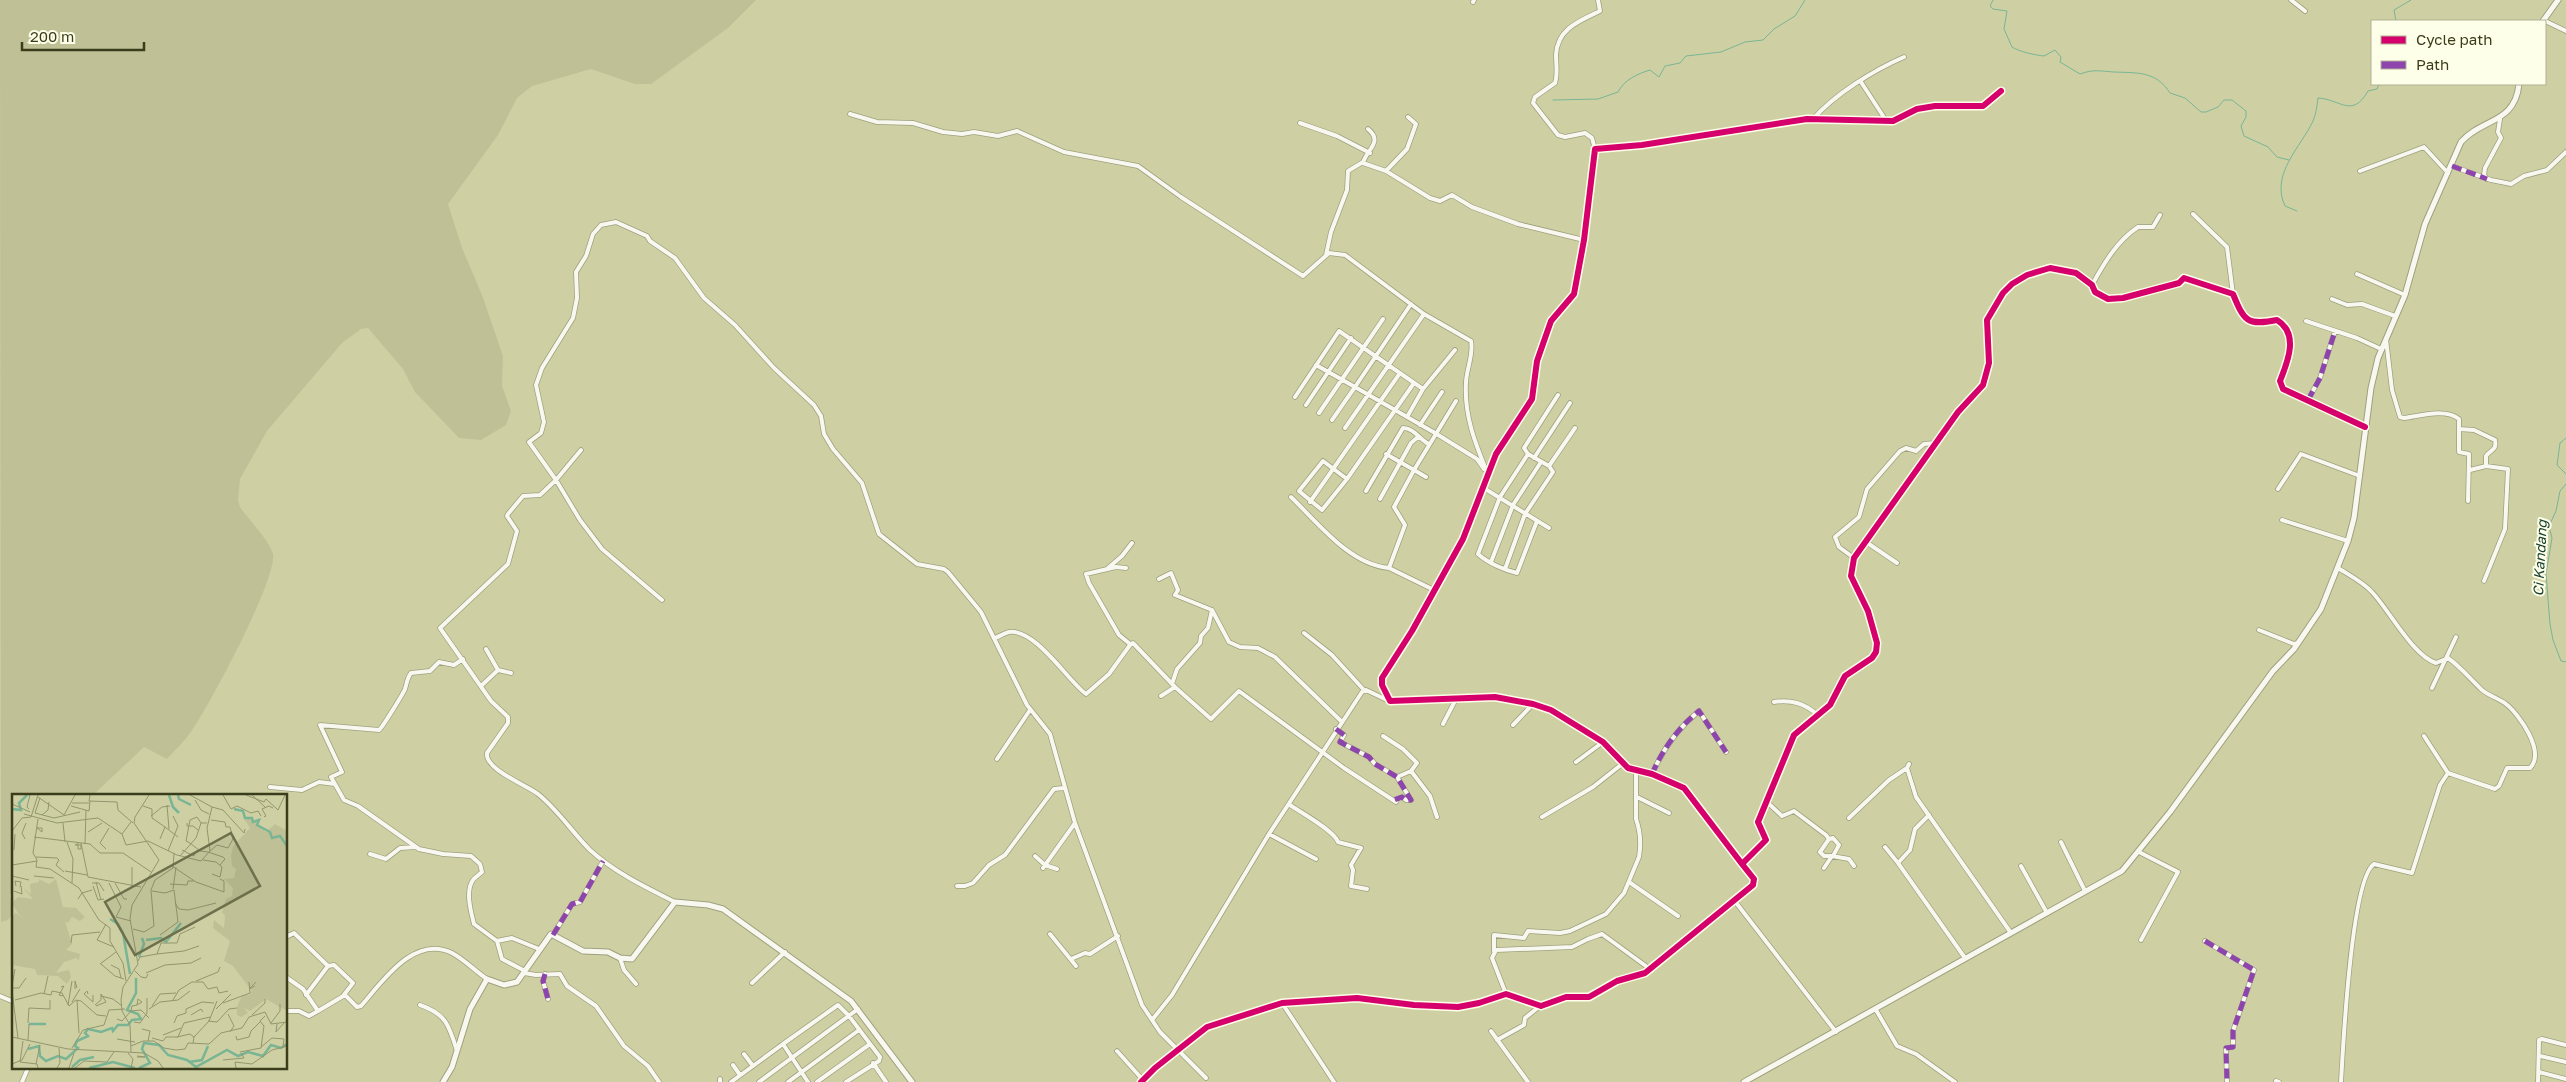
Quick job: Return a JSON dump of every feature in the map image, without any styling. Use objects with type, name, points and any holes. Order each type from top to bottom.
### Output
[{"type":"main road","points":[[2544,20],[2558,0]]},
{"type":"main road","points":[[1744,1082],[2122,871],[2139,852],[2267,678],[2298,643],[2322,609],[2348,541],[2354,518],[2370,388],[2381,349],[2405,294],[2424,224],[2452,166],[2459,145],[2465,137],[2500,119],[2510,109],[2519,85]]},
{"type":"main road","points":[[443,1082],[452,1067],[470,1009],[487,979],[509,985],[517,982],[548,935],[553,935],[583,951],[608,952],[620,958],[632,959],[637,955],[675,902],[708,905],[723,909],[847,998],[858,1009],[912,1082]]},
{"type":"street","points":[[1390,701],[1385,693],[1382,678],[1400,651],[1463,539],[1487,472],[1496,454],[1532,399],[1542,345],[1551,321],[1572,297],[1584,240],[1595,149],[1592,138],[1585,133],[1565,137],[1558,135],[1533,103],[1535,97],[1556,83],[1559,38],[1570,26],[1600,11],[1598,0]]},
{"type":"street","points":[[2291,0],[2305,11]]},
{"type":"street","points":[[2546,22],[2566,31]]},
{"type":"street","points":[[1813,119],[1821,110],[1861,82],[1904,57]]},
{"type":"street","points":[[1861,82],[1887,122]]},
{"type":"street","points":[[1595,149],[1642,145],[1813,119],[1887,122],[1898,119],[1917,109],[1935,106],[1983,106],[2001,91]]},
{"type":"street","points":[[850,114],[877,122],[913,123],[943,132],[962,134],[974,132],[998,136],[1018,131],[1064,152],[1136,166],[1298,274],[1305,276],[1326,255],[1332,252],[1345,255],[1424,314],[1471,341],[1466,381],[1467,412],[1477,448],[1487,472]]},
{"type":"street","points":[[1386,171],[1409,145],[1416,124],[1408,117]]},
{"type":"street","points":[[2487,179],[2484,175],[2485,168],[2501,138],[2498,132],[2500,119]]},
{"type":"street","points":[[1300,123],[1337,136],[1370,153]]},
{"type":"street","points":[[1326,255],[1331,232],[1347,190],[1347,174],[1351,168],[1363,162],[1370,153],[1375,137],[1368,129]]},
{"type":"street","points":[[2360,171],[2425,147],[2448,173]]},
{"type":"street","points":[[2452,166],[2487,179],[2514,183],[2524,176],[2547,170],[2566,152]]},
{"type":"street","points":[[1363,162],[1386,171],[1436,201],[1452,195],[1472,207],[1518,224],[1584,240]]},
{"type":"street","points":[[2092,285],[2106,260],[2118,244],[2138,226],[2147,229],[2153,227],[2160,214]]},
{"type":"street","points":[[2193,214],[2206,229],[2227,247],[2233,294],[2241,312],[2250,322],[2261,324],[2277,320],[2283,325],[2290,341],[2290,354],[2280,384],[2285,390],[2365,427]]},
{"type":"street","points":[[662,600],[602,549],[529,442],[541,433],[544,422],[536,385],[542,368],[573,318],[577,298],[576,272],[586,256],[593,234],[601,225],[616,222],[647,236],[650,241],[669,253],[704,298],[735,325],[774,368],[814,405],[821,416],[824,434],[833,449],[862,483],[879,534],[917,564],[944,569],[948,572],[981,612],[1030,710],[1050,734],[1075,823],[1142,1005],[1178,1052],[1206,1078]]},
{"type":"street","points":[[1742,864],[1766,840],[1758,822],[1794,735],[1830,705],[1841,680],[1872,658],[1876,652],[1877,643],[1868,611],[1851,576],[1854,558],[1888,513],[1911,475],[1938,442],[1958,412],[1984,385],[1989,363],[1987,320],[2003,293],[2027,275],[2050,268],[2076,273],[2092,285],[2094,290],[2102,296],[2114,299],[2179,283],[2184,278],[2233,294]]},
{"type":"street","points":[[2357,274],[2405,294]]},
{"type":"street","points":[[2332,299],[2347,305],[2362,304],[2395,316]]},
{"type":"street","points":[[1332,420],[1411,304]]},
{"type":"street","points":[[1345,428],[1424,314]]},
{"type":"street","points":[[1319,413],[1363,346],[1384,319]]},
{"type":"street","points":[[2306,321],[2357,338],[2381,349]]},
{"type":"street","points":[[1295,397],[1339,331],[1424,389]]},
{"type":"street","points":[[2308,400],[2320,378],[2335,331]]},
{"type":"street","points":[[1306,405],[1351,338]]},
{"type":"street","points":[[2386,339],[2392,390],[2400,417],[2450,415],[2459,420],[2459,452],[2469,454],[2468,501]]},
{"type":"street","points":[[1406,417],[1424,389],[1454,350]]},
{"type":"street","points":[[1316,365],[1435,433],[1476,459],[1487,472]]},
{"type":"street","points":[[1310,502],[1381,403],[1400,373]]},
{"type":"street","points":[[1347,479],[1323,461],[1299,489],[1300,493],[1321,510],[1347,479],[1414,382]]},
{"type":"street","points":[[1420,425],[1442,392]]},
{"type":"street","points":[[1505,569],[1526,514],[1553,472],[1549,466],[1528,454],[1524,448],[1558,395]]},
{"type":"street","points":[[1389,568],[1405,525],[1394,507],[1428,444],[1456,402]]},
{"type":"street","points":[[1534,458],[1570,403]]},
{"type":"street","points":[[1366,491],[1403,428],[1413,430],[1418,438],[1428,444]]},
{"type":"street","points":[[1549,466],[1575,428]]},
{"type":"street","points":[[2459,429],[2474,430],[2495,440],[2496,446],[2494,450],[2486,456],[2486,466]]},
{"type":"street","points":[[1380,499],[1411,442],[1418,438]]},
{"type":"street","points":[[1854,558],[1839,547],[1835,537],[1858,516],[1867,489],[1900,451],[1906,448],[1916,451],[1924,444],[1938,442]]},
{"type":"street","points":[[581,450],[556,480],[540,495],[523,496],[508,514],[507,516],[517,531],[511,560],[440,628],[481,686],[509,720],[487,753],[487,758],[510,779],[538,794],[603,861],[675,902]]},
{"type":"street","points":[[1386,454],[1426,477]]},
{"type":"street","points":[[1528,454],[1500,497],[1478,554],[1505,569],[1519,572],[1537,521]]},
{"type":"street","points":[[2278,489],[2301,454],[2360,476]]},
{"type":"street","points":[[1491,562],[1513,505],[1542,462]]},
{"type":"street","points":[[2470,470],[2486,466],[2508,469],[2505,529],[2484,581]]},
{"type":"street","points":[[1482,486],[1549,528]]},
{"type":"street","points":[[1291,497],[1352,553],[1367,562],[1389,568],[1434,590]]},
{"type":"street","points":[[2282,520],[2348,541]]},
{"type":"street","points":[[1866,542],[1897,563]]},
{"type":"street","points":[[1108,568],[1122,556],[1132,543]]},
{"type":"street","points":[[1126,568],[1108,568],[1089,572],[1086,574],[1087,580],[1119,634],[1130,644],[1135,645],[1173,685],[1213,719],[1239,691],[1322,752],[1395,801],[1402,797],[1406,800],[1411,800],[1397,777],[1375,764],[1370,758],[1340,742],[1344,735],[1336,729]]},
{"type":"street","points":[[2338,568],[2374,593],[2395,624],[2427,659],[2436,663],[2448,658]]},
{"type":"street","points":[[1159,579],[1171,573],[1178,590],[1175,595],[1212,610],[1229,642],[1240,647],[1250,646],[1264,650],[1275,657],[1341,721]]},
{"type":"street","points":[[1161,696],[1173,685],[1177,669],[1200,643],[1201,636],[1208,628],[1212,610]]},
{"type":"street","points":[[2259,630],[2294,644],[2298,643]]},
{"type":"street","points":[[995,638],[1012,632],[1024,636],[1041,648],[1086,694],[1109,674],[1130,644]]},
{"type":"street","points":[[1304,633],[1332,654],[1364,690],[1390,701],[1495,697],[1533,704],[1569,720],[1603,742],[1622,764],[1628,768],[1652,774],[1687,790],[1755,883],[1650,969],[1633,978],[1617,981],[1589,997],[1566,997],[1541,1006],[1525,1019],[1524,1025],[1497,1040]]},
{"type":"street","points":[[2432,688],[2448,658],[2456,637]]},
{"type":"street","points":[[486,649],[498,670],[511,673]]},
{"type":"street","points":[[2424,736],[2448,773],[2496,789],[2500,786],[2506,769],[2530,768],[2534,760],[2532,740],[2520,719],[2508,705],[2484,691],[2448,658]]},
{"type":"street","points":[[463,659],[454,665],[439,662],[430,671],[410,674],[401,698],[392,709],[384,726],[379,730],[320,725],[342,772],[331,777],[344,800],[358,806],[416,846],[430,852],[471,856],[477,859],[482,868],[471,886],[469,900],[474,924],[497,941],[502,959],[525,972],[536,975],[560,974],[567,986],[596,1006],[624,1046],[648,1066],[659,1082]]},
{"type":"street","points":[[481,686],[498,670]]},
{"type":"street","points":[[1152,1020],[1182,979],[1269,834],[1290,805],[1341,721],[1364,690]]},
{"type":"street","points":[[1443,724],[1456,699]]},
{"type":"street","points":[[1774,702],[1789,700],[1802,704],[1818,715]]},
{"type":"street","points":[[1513,725],[1533,704]]},
{"type":"street","points":[[997,759],[1030,710]]},
{"type":"street","points":[[1652,774],[1659,759],[1679,728],[1699,711],[1726,752]]},
{"type":"street","points":[[1384,736],[1403,749],[1417,763],[1411,771],[1397,777]]},
{"type":"street","points":[[1576,762],[1603,742]]},
{"type":"street","points":[[1542,817],[1593,787],[1622,764]]},
{"type":"street","points":[[1849,818],[1895,774],[1908,766],[1916,797],[2011,933]]},
{"type":"street","points":[[1506,994],[1492,958],[1494,935],[1524,938],[1528,931],[1560,934],[1597,920],[1606,914],[1620,899],[1629,882],[1640,850],[1639,825],[1636,819],[1636,769]]},
{"type":"street","points":[[1411,771],[1430,796],[1437,817]]},
{"type":"street","points":[[2341,1082],[2348,977],[2356,921],[2366,878],[2374,864],[2412,873],[2440,785],[2448,773]]},
{"type":"street","points":[[270,788],[302,790],[318,782],[335,784]]},
{"type":"street","points":[[957,886],[961,887],[973,883],[989,865],[1005,855],[1054,789],[1064,788]]},
{"type":"street","points":[[1637,797],[1669,813]]},
{"type":"street","points":[[1767,802],[1782,816],[1794,811],[1829,839],[1833,838],[1839,845],[1824,868]]},
{"type":"street","points":[[1290,805],[1338,839],[1338,842],[1361,848],[1351,865],[1353,870],[1351,886],[1367,889]]},
{"type":"street","points":[[1898,863],[1910,850],[1915,829],[1929,815]]},
{"type":"street","points":[[1044,867],[1075,823]]},
{"type":"street","points":[[1269,834],[1316,860]]},
{"type":"street","points":[[1829,839],[1820,852],[1824,856],[1842,856],[1849,859],[1854,866]]},
{"type":"street","points":[[2061,842],[2086,891]]},
{"type":"street","points":[[370,854],[386,860],[400,848],[416,846]]},
{"type":"street","points":[[1885,847],[1965,958]]},
{"type":"street","points":[[1837,850],[1842,856]]},
{"type":"street","points":[[2139,852],[2178,872],[2141,940]]},
{"type":"street","points":[[1034,856],[1044,867],[1057,869]]},
{"type":"street","points":[[553,935],[572,904],[580,902],[603,861]]},
{"type":"street","points":[[2021,866],[2047,913]]},
{"type":"street","points":[[1629,882],[1678,916]]},
{"type":"street","points":[[1734,900],[1836,1032]]},
{"type":"street","points":[[288,936],[294,933],[328,966]]},
{"type":"street","points":[[1050,934],[1076,966]]},
{"type":"street","points":[[1494,951],[1572,948],[1602,934],[1650,969]]},
{"type":"street","points":[[1071,959],[1085,953],[1090,954],[1118,936]]},
{"type":"street","points":[[497,941],[512,938],[539,949]]},
{"type":"street","points":[[2205,941],[2254,970],[2233,1030],[2233,1047],[2226,1048],[2227,1082]]},
{"type":"street","points":[[343,996],[346,996],[357,1007],[361,1006],[403,960],[427,950],[442,950],[454,954],[487,979]]},
{"type":"street","points":[[752,983],[785,952]]},
{"type":"street","points":[[620,958],[624,970],[636,984]]},
{"type":"street","points":[[288,1011],[298,1011],[309,1016],[343,996],[352,987],[352,982],[336,965],[328,966],[306,995]]},
{"type":"street","points":[[545,974],[543,981],[548,999]]},
{"type":"street","points":[[288,978],[299,986],[318,1011]]},
{"type":"street","points":[[1118,1051],[1142,1081],[1155,1068],[1215,1023],[1282,1003],[1357,998],[1414,1005],[1458,1007],[1479,1003],[1506,994],[1541,1006]]},
{"type":"street","points":[[0,996],[12,1001]]},
{"type":"street","points":[[1282,1003],[1334,1082]]},
{"type":"street","points":[[420,1005],[431,1009],[444,1018],[457,1051]]},
{"type":"street","points":[[731,1082],[835,1006],[849,1016],[880,1057],[879,1061],[846,1082]]},
{"type":"street","points":[[759,1082],[858,1009]]},
{"type":"street","points":[[1876,1010],[1897,1046],[1916,1054],[1955,1082]]},
{"type":"street","points":[[788,1082],[859,1030]]},
{"type":"street","points":[[1491,1031],[1528,1082]]},
{"type":"street","points":[[2538,1082],[2540,1072],[2540,1040],[2566,1045]]},
{"type":"street","points":[[783,1044],[808,1082]]},
{"type":"street","points":[[817,1082],[870,1044]]},
{"type":"street","points":[[744,1054],[753,1066]]},
{"type":"street","points":[[2540,1056],[2566,1062]]},
{"type":"street","points":[[873,1064],[885,1082]]},
{"type":"street","points":[[733,1065],[740,1075]]},
{"type":"street","points":[[22,1082],[27,1070]]},
{"type":"street","points":[[2540,1072],[2566,1079]]},
{"type":"green space","points":[[0,0],[756,0],[728,28],[651,84],[635,84],[591,69],[532,86],[517,98],[498,135],[448,204],[462,248],[482,295],[503,356],[502,386],[511,411],[506,425],[481,440],[459,438],[415,392],[403,369],[368,328],[361,329],[342,343],[267,431],[240,479],[238,500],[240,507],[271,549],[273,554],[271,568],[265,588],[241,641],[202,713],[188,736],[167,759],[144,747],[94,794],[12,794],[12,888],[10,895],[12,915],[8,920],[1,922]]},
{"type":"waterway","points":[[1553,100],[1598,99],[1618,92],[1627,81],[1650,70],[1659,77],[1665,66],[1680,63],[1686,56],[1721,52],[1745,42],[1763,40],[1774,29],[1795,16],[1805,0]]},
{"type":"waterway","points":[[1993,0],[1990,6],[1993,9],[2007,11],[2004,29],[2012,47],[2023,52],[2044,56],[2055,50],[2061,57],[2060,62],[2080,74],[2097,71],[2131,73],[2152,77],[2165,86],[2170,93],[2185,98],[2201,112],[2218,107],[2224,100],[2232,100],[2246,111],[2246,117],[2241,126],[2244,136],[2268,147],[2277,157],[2289,160]]},
{"type":"waterway","points":[[2396,20],[2394,10],[2411,0]]},
{"type":"waterway","points":[[2297,211],[2285,206],[2281,194],[2281,183],[2289,161],[2313,121],[2318,98],[2351,106],[2357,104],[2368,91],[2377,89],[2379,85]]},
{"type":"waterway","name":"Ci Kandang","points":[[2566,438],[2560,443],[2557,465],[2566,474]]},
{"type":"waterway","name":"Ci Kandang","points":[[2566,484],[2560,491],[2556,511],[2549,526],[2552,538],[2546,574],[2553,640],[2561,661],[2566,662]]},
{"type":"marked path","points":[[2452,166],[2487,179]]},
{"type":"marked path","points":[[2308,400],[2320,378],[2335,331]]},
{"type":"marked path","points":[[1652,774],[1672,740],[1684,724],[1699,711],[1726,752]]},
{"type":"marked path","points":[[1336,729],[1344,735],[1340,742],[1369,757],[1375,764],[1397,777],[1411,800],[1406,800],[1402,797],[1394,800]]},
{"type":"marked path","points":[[553,935],[572,904],[580,902],[603,861]]},
{"type":"marked path","points":[[2205,941],[2254,970],[2233,1031],[2233,1047],[2226,1048],[2227,1082]]},
{"type":"marked path","points":[[545,974],[543,981],[548,999]]},
{"type":"cycle path","points":[[1742,864],[1684,788],[1652,774],[1628,768],[1603,742],[1551,710],[1533,704],[1495,697],[1390,701],[1382,685],[1382,678],[1412,631],[1463,539],[1496,454],[1532,399],[1537,361],[1551,321],[1574,294],[1584,240],[1595,149],[1642,145],[1807,119],[1893,121],[1917,109],[1935,106],[1983,106],[2001,91]]},
{"type":"cycle path","points":[[1141,1082],[1155,1068],[1207,1027],[1282,1003],[1357,998],[1414,1005],[1458,1007],[1479,1003],[1506,994],[1541,1006],[1566,997],[1589,997],[1617,981],[1645,973],[1753,885],[1754,879],[1742,864],[1766,840],[1758,822],[1794,735],[1830,705],[1845,676],[1872,658],[1876,652],[1877,643],[1868,611],[1851,576],[1854,558],[1958,412],[1983,385],[1989,363],[1987,320],[2003,293],[2012,284],[2027,275],[2050,268],[2076,273],[2092,285],[2095,292],[2108,299],[2123,298],[2179,283],[2184,278],[2233,294],[2240,310],[2248,319],[2253,322],[2277,320],[2288,333],[2290,349],[2280,381],[2283,389],[2365,427]]}]
